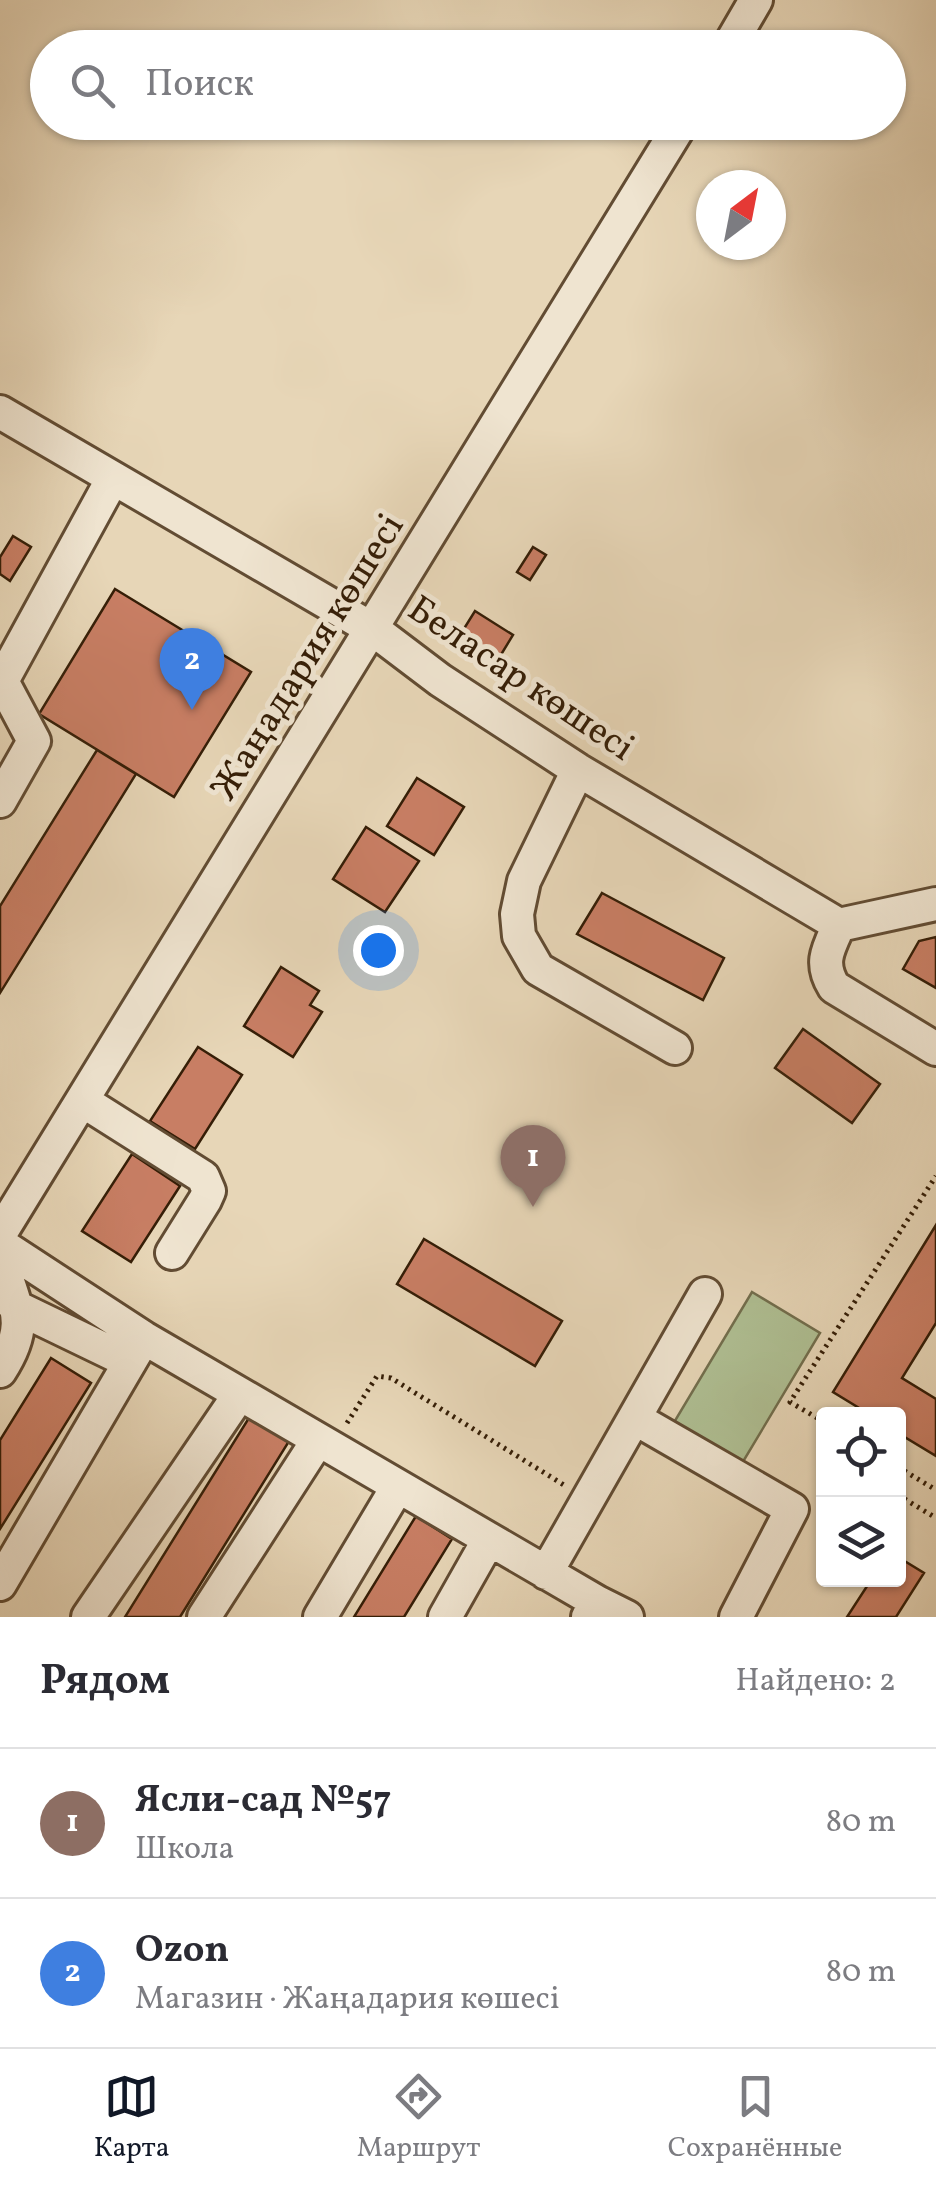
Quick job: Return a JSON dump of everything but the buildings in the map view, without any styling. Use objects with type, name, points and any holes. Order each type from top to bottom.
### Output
[{"type":"street","points":[[738,30],[756,0]]},
{"type":"street","name":"Жаңадария көшесі","points":[[0,1234],[671,140]]},
{"type":"street","name":"Беласар көшесі","points":[[0,412],[374,630],[440,680],[578,770],[839,925]]},
{"type":"street","points":[[0,800],[34,741],[2,681],[114,478]]},
{"type":"street","points":[[578,770],[524,881],[519,936],[538,970],[675,1048]]},
{"type":"street","points":[[936,904],[839,925],[824,959],[834,987],[936,1049]]},
{"type":"street","points":[[83,1101],[203,1177],[208,1191],[206,1200],[172,1253]]},
{"type":"street","points":[[0,1244],[137,1350]]},
{"type":"street","points":[[0,1257],[21,1328],[16,1346],[0,1371]]},
{"type":"street","points":[[546,1574],[705,1294]]},
{"type":"street","points":[[14,1306],[137,1350],[239,1395],[546,1574],[593,1610],[627,1617]]},
{"type":"street","points":[[0,1584],[137,1350]]},
{"type":"street","points":[[88,1617],[239,1395]]},
{"type":"street","points":[[636,1419],[792,1508],[736,1617]]},
{"type":"street","points":[[204,1617],[326,1445]]},
{"type":"street","points":[[320,1617],[398,1486]]},
{"type":"street","points":[[445,1617],[488,1541]]},
{"type":"path","points":[[816,1417],[790,1402],[936,1176]]},
{"type":"path","points":[[326,1445],[365,1389],[378,1376],[391,1378],[589,1499]]},
{"type":"path","points":[[906,1472],[936,1490]]},
{"type":"path","points":[[900,1497],[936,1518]]},
{"type":"green space","points":[[752,1292],[820,1333],[741,1465],[673,1424]]},
{"type":"place","name":"Ozon","points":[[192,710]]},
{"type":"place","name":"Ясли-сад №57","points":[[533,1207]]}]
